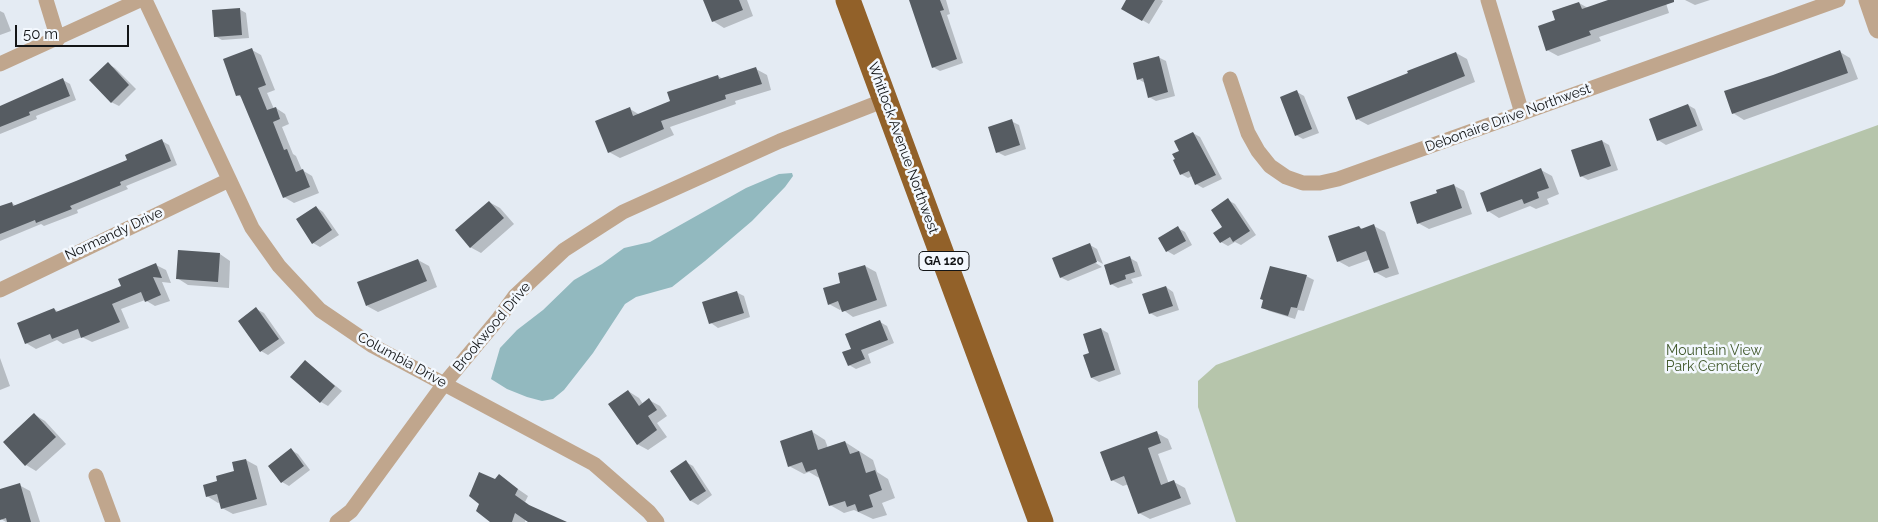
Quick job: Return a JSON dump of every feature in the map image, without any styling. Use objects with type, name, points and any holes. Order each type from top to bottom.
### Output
[{"type":"highway","name":"Whitlock Avenue Northwest","points":[[848,0],[1041,522]]},
{"type":"street","points":[[46,0],[58,39]]},
{"type":"street","points":[[0,64],[140,0]]},
{"type":"street","name":"Columbia Drive","points":[[145,0],[252,228],[279,266],[320,310],[372,346],[594,464],[649,512],[657,522]]},
{"type":"street","points":[[1488,0],[1522,114]]},
{"type":"street","name":"Debonaire Drive Northwest","points":[[1230,79],[1248,133],[1258,151],[1270,166],[1286,177],[1303,183],[1320,183],[1338,179],[1522,114],[1838,0]]},
{"type":"street","points":[[1868,0],[1878,29]]},
{"type":"street","name":"Brookwood Drive","points":[[337,522],[351,512],[444,384],[515,296],[564,250],[623,212],[780,141],[885,100]]},
{"type":"street","name":"Normandy Drive","points":[[0,290],[229,180]]},
{"type":"street","points":[[96,476],[113,522]]},
{"type":"green space","name":"Mountain View Park Cemetery","points":[[1878,125],[1878,522],[1236,522],[1198,407],[1198,381],[1216,365]]},
{"type":"water","points":[[792,173],[793,176],[785,187],[752,221],[672,287],[636,297],[625,304],[593,353],[564,390],[553,399],[542,401],[527,397],[507,389],[491,379],[500,348],[517,330],[543,310],[574,280],[602,264],[624,248],[650,242],[746,188],[779,174]]},
{"type":"building","points":[[703,0],[739,0],[743,10],[712,22]]},
{"type":"building","points":[[909,0],[940,0],[944,10],[940,11],[957,59],[932,68]]},
{"type":"building","points":[[1126,0],[1155,0],[1142,21],[1121,9]]},
{"type":"building","points":[[1608,0],[1674,0],[1674,2],[1589,31],[1591,35],[1546,51],[1538,26],[1555,20],[1552,11],[1579,2],[1582,9]]},
{"type":"building","points":[[240,8],[242,35],[214,37],[212,10]]},
{"type":"building","points":[[252,48],[266,85],[258,88],[267,110],[276,107],[280,119],[273,122],[284,150],[287,149],[296,172],[303,169],[310,187],[283,198],[240,95],[236,96],[223,59]]},
{"type":"building","points":[[1840,50],[1848,73],[1732,114],[1724,91]]},
{"type":"building","points":[[1456,52],[1465,76],[1356,120],[1347,97]]},
{"type":"building","points":[[1159,56],[1168,92],[1148,98],[1143,78],[1137,80],[1133,63]]},
{"type":"building","points":[[108,62],[129,85],[111,103],[89,80]]},
{"type":"building","points":[[756,67],[762,84],[725,95],[726,99],[661,121],[664,129],[608,153],[595,121],[630,107],[633,116],[670,101],[667,92],[718,75],[719,79]]},
{"type":"building","points":[[63,78],[70,96],[29,112],[30,115],[0,127],[0,106]]},
{"type":"building","points":[[1297,90],[1312,129],[1295,136],[1280,97]]},
{"type":"building","points":[[1688,104],[1697,126],[1657,141],[1649,119]]},
{"type":"building","points":[[1012,119],[1020,145],[996,153],[988,127]]},
{"type":"building","points":[[1193,132],[1216,175],[1195,185],[1189,171],[1180,175],[1172,154],[1179,151],[1174,141]]},
{"type":"building","points":[[162,139],[171,161],[120,182],[121,185],[70,206],[72,209],[36,223],[35,220],[0,234],[0,206],[12,202],[13,206],[127,160],[125,155]]},
{"type":"building","points":[[1602,140],[1611,166],[1580,177],[1571,150]]},
{"type":"building","points":[[1541,168],[1549,188],[1537,192],[1539,198],[1524,204],[1522,199],[1487,212],[1480,193]]},
{"type":"building","points":[[1454,184],[1462,208],[1417,224],[1410,202],[1437,193],[1436,190]]},
{"type":"building","points":[[1228,198],[1250,231],[1233,242],[1230,237],[1220,243],[1213,233],[1222,227],[1211,210]]},
{"type":"building","points":[[489,201],[504,218],[470,248],[455,230]]},
{"type":"building","points":[[316,206],[332,230],[312,244],[296,219]]},
{"type":"building","points":[[1374,224],[1389,268],[1374,273],[1366,251],[1337,262],[1328,236],[1359,226],[1361,229]]},
{"type":"building","points":[[1178,226],[1186,241],[1166,252],[1158,238]]},
{"type":"building","points":[[1090,243],[1097,262],[1060,278],[1052,258]]},
{"type":"building","points":[[178,250],[220,253],[218,282],[176,279]]},
{"type":"building","points":[[1130,256],[1135,272],[1125,275],[1126,279],[1110,285],[1104,265]]},
{"type":"building","points":[[418,259],[427,281],[366,306],[357,282]]},
{"type":"building","points":[[156,263],[162,278],[153,277],[161,295],[145,302],[141,292],[112,304],[120,322],[81,338],[78,329],[52,339],[50,334],[25,344],[17,323],[54,308],[56,312],[121,286],[118,279]]},
{"type":"building","points":[[865,265],[877,300],[842,312],[838,301],[828,305],[823,288],[840,283],[838,273]]},
{"type":"building","points":[[1270,266],[1307,275],[1297,308],[1291,307],[1288,316],[1261,308],[1263,300],[1260,299]]},
{"type":"building","points":[[1166,286],[1173,306],[1149,314],[1142,294]]},
{"type":"building","points":[[737,291],[744,313],[709,324],[702,302]]},
{"type":"building","points":[[256,307],[279,339],[260,352],[238,321]]},
{"type":"building","points":[[880,320],[888,340],[861,350],[865,359],[848,366],[842,352],[851,349],[845,334]]},
{"type":"building","points":[[1101,328],[1115,370],[1091,378],[1083,355],[1089,353],[1083,334]]},
{"type":"building","points":[[305,360],[335,386],[320,403],[290,377]]},
{"type":"building","points":[[628,390],[639,406],[649,398],[657,410],[648,416],[657,430],[637,445],[608,404]]},
{"type":"building","points":[[34,413],[56,437],[25,466],[3,442]]},
{"type":"building","points":[[812,430],[818,450],[845,441],[850,454],[859,451],[866,473],[875,470],[882,490],[869,495],[873,507],[858,512],[855,504],[847,507],[845,501],[829,506],[816,469],[806,472],[802,462],[788,467],[780,441]]},
{"type":"building","points":[[1157,431],[1161,443],[1148,448],[1161,485],[1174,480],[1181,498],[1138,514],[1124,476],[1111,481],[1100,452]]},
{"type":"building","points":[[291,448],[304,466],[281,483],[268,466]]},
{"type":"building","points":[[246,459],[257,499],[221,509],[217,494],[206,497],[203,485],[217,481],[216,476],[234,471],[232,462]]},
{"type":"building","points":[[686,460],[706,491],[690,501],[670,471]]},
{"type":"building","points":[[479,472],[495,479],[499,474],[518,489],[515,495],[529,505],[567,522],[528,522],[515,513],[512,522],[490,522],[476,511],[479,504],[469,496]]},
{"type":"building","points":[[20,483],[31,522],[7,522],[6,518],[0,520],[0,489]]}]
